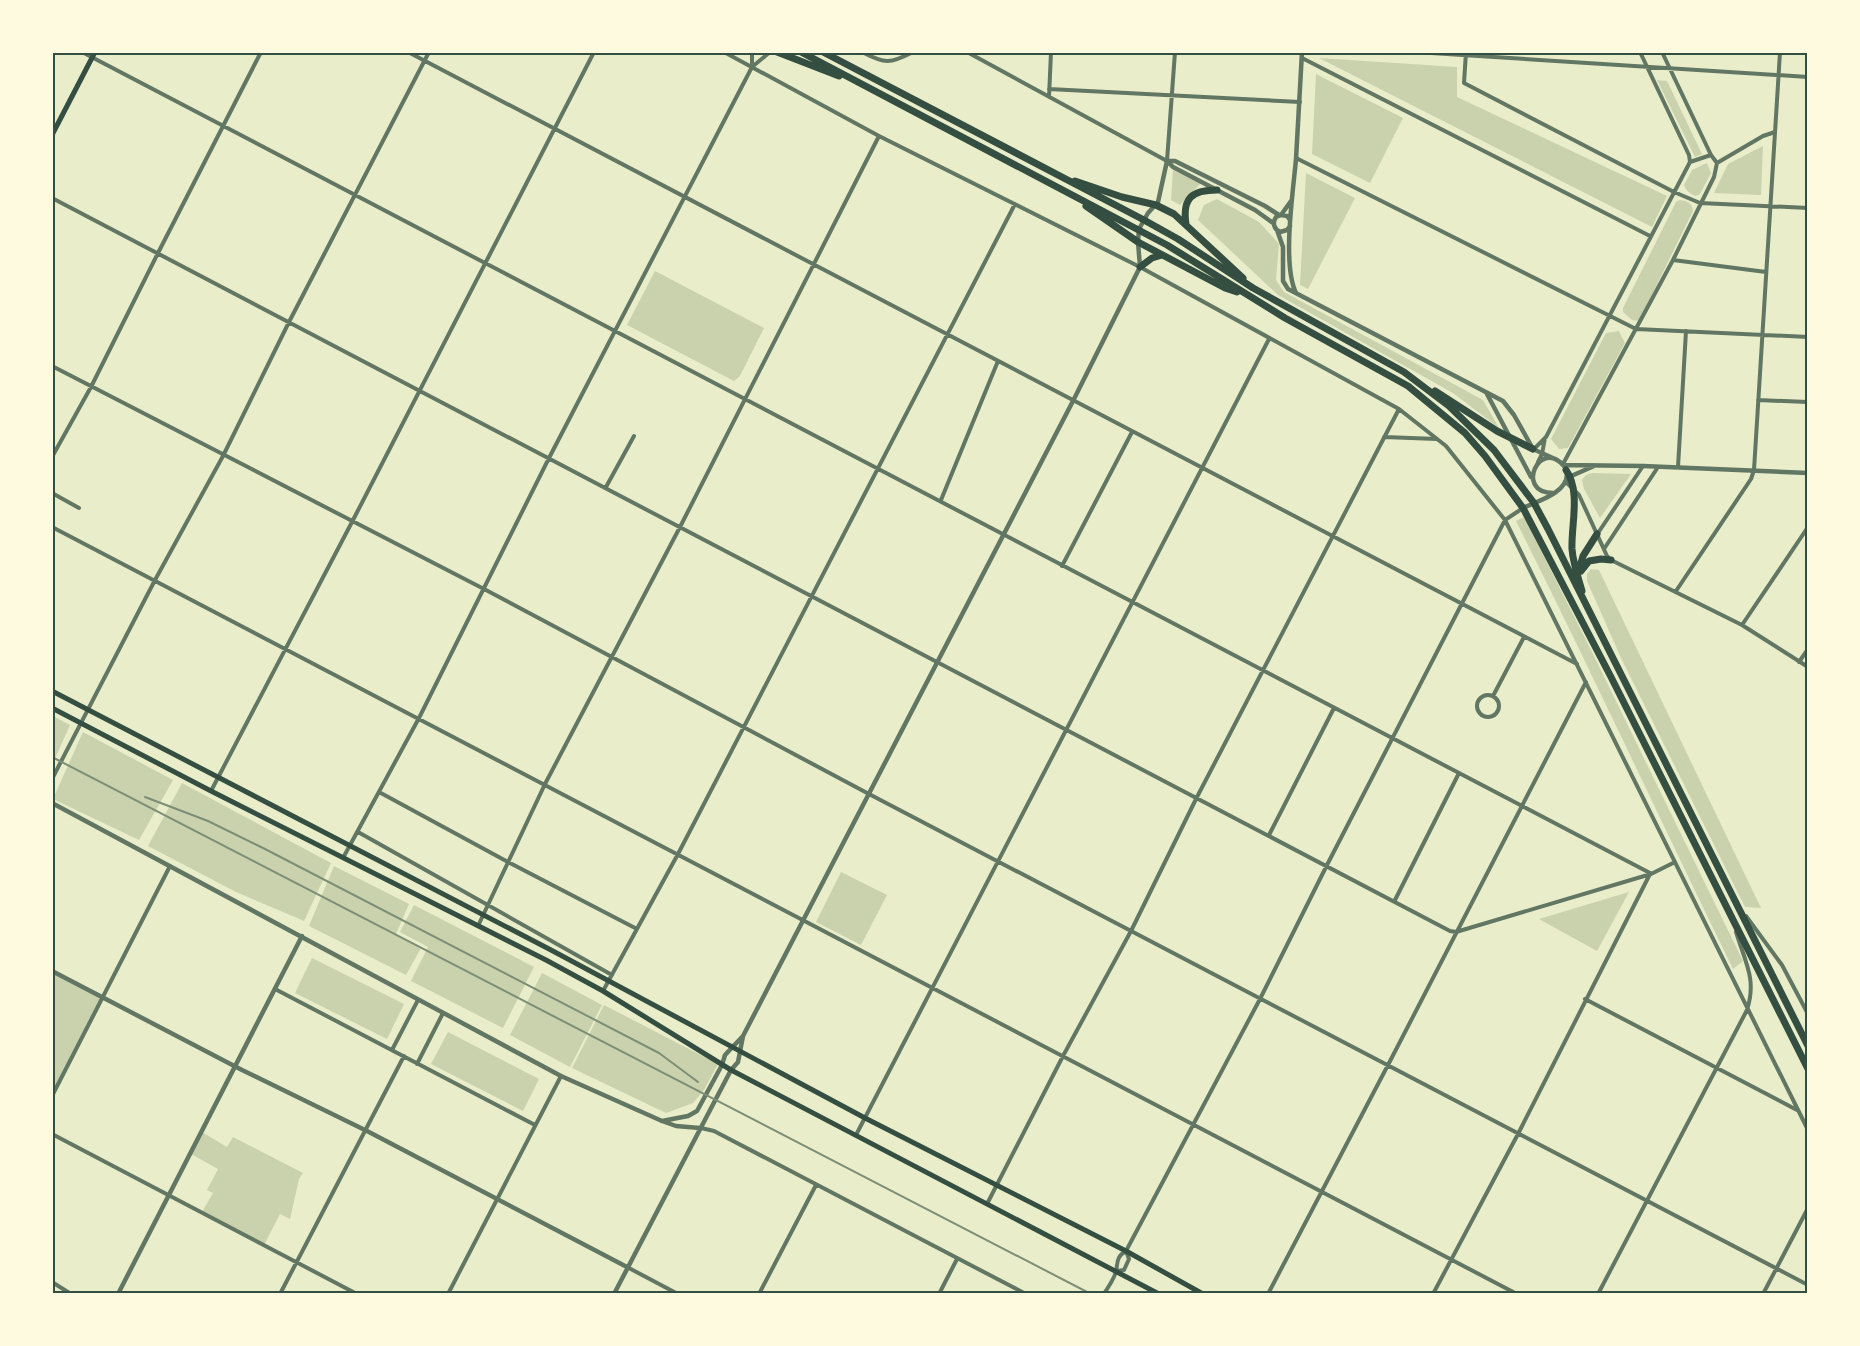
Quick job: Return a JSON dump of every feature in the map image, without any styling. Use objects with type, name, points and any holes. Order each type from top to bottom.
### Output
[{"type":"highway","points":[[777,52],[829,74],[854,81]]},
{"type":"highway","points":[[801,52],[1139,229],[1293,323],[1392,376],[1428,402],[1475,444],[1523,508],[1808,1069]]},
{"type":"highway","points":[[823,52],[1178,239],[1253,288],[1382,359],[1422,385],[1448,398],[1474,418],[1533,449]]},
{"type":"highway","points":[[832,52],[856,70]]},
{"type":"highway","points":[[1057,176],[1156,206],[1174,214],[1253,288]]},
{"type":"highway","points":[[1186,224],[1186,205],[1193,195],[1205,190],[1217,190]]},
{"type":"highway","points":[[1075,196],[1138,242],[1226,288],[1248,296]]},
{"type":"highway","points":[[1140,267],[1152,258],[1162,255]]},
{"type":"highway","points":[[1422,385],[1481,436],[1534,503],[1808,1046]]},
{"type":"highway","points":[[1566,473],[1573,488],[1572,548],[1587,608]]},
{"type":"highway","points":[[1578,576],[1583,556],[1598,534]]},
{"type":"highway","points":[[1578,576],[1589,561],[1611,560]]},
{"type":"main road","points":[[52,135],[94,55]]},
{"type":"main road","points":[[52,691],[1203,1293]]},
{"type":"main road","points":[[52,708],[603,991],[731,1070],[1159,1293]]},
{"type":"street","points":[[82,52],[94,55],[223,126],[1651,874]]},
{"type":"street","points":[[52,458],[91,387],[261,52]]},
{"type":"street","points":[[408,52],[1578,665]]},
{"type":"street","points":[[52,779],[155,580],[223,456],[289,322],[429,52]]},
{"type":"street","points":[[211,791],[594,52]]},
{"type":"street","points":[[724,52],[879,136],[1140,267],[1399,409],[1438,439],[1459,461],[1505,520],[1808,1130]]},
{"type":"street","points":[[752,52],[752,67]]},
{"type":"street","points":[[343,858],[419,718],[549,458],[752,67],[770,52]]},
{"type":"street","points":[[862,52],[888,63],[913,52]]},
{"type":"street","points":[[967,52],[1256,210],[1273,223],[1277,231],[1283,247],[1283,280],[1286,287],[1503,401],[1533,449],[1555,459],[1566,473]]},
{"type":"street","points":[[1048,97],[1052,52]]},
{"type":"street","points":[[614,1293],[731,1070],[738,1062],[743,1036],[1073,401],[1140,267],[1139,229],[1160,198],[1167,161],[1174,52]]},
{"type":"street","points":[[1415,52],[1808,77]]},
{"type":"street","points":[[1534,482],[1532,475],[1542,454],[1546,437],[1690,162],[1689,155],[1640,52]]},
{"type":"street","points":[[1662,52],[1711,155],[1717,163]]},
{"type":"street","points":[[1676,591],[1751,479],[1754,470],[1780,52]]},
{"type":"street","points":[[1466,54],[1464,83],[1674,192],[1700,203],[1808,208]]},
{"type":"street","points":[[1296,293],[1289,270],[1290,224],[1302,55],[1650,236]]},
{"type":"street","points":[[1049,89],[1300,102]]},
{"type":"street","points":[[1104,1293],[1116,1271],[1115,1263],[1120,1254],[1126,1251],[1260,999],[1505,520],[1562,488],[1566,473],[1636,329],[1714,177],[1717,163],[1763,136],[1775,132]]},
{"type":"street","points":[[478,926],[545,784],[746,399],[879,136]]},
{"type":"street","points":[[1690,162],[1711,155]]},
{"type":"street","points":[[1296,158],[1608,317],[1636,329],[1808,338]]},
{"type":"street","points":[[1167,161],[1175,161],[1280,215],[1287,216],[1290,224]]},
{"type":"street","points":[[52,198],[1456,932],[1651,874],[1675,862]]},
{"type":"street","points":[[1273,223],[1275,217],[1280,215],[1293,198]]},
{"type":"street","points":[[603,991],[678,854],[1015,204]]},
{"type":"street","points":[[1277,231],[1285,231],[1290,224]]},
{"type":"street","points":[[1673,260],[1766,272]]},
{"type":"street","points":[[1678,467],[1686,331]]},
{"type":"street","points":[[856,1135],[1269,339]]},
{"type":"street","points":[[940,500],[998,361]]},
{"type":"street","points":[[52,366],[484,589],[869,794],[1808,1285]]},
{"type":"street","points":[[1487,394],[1534,482],[1542,491],[1553,493]]},
{"type":"street","points":[[1758,400],[1808,402]]},
{"type":"street","points":[[987,1204],[1063,1056],[1131,931],[1197,797],[1399,409]]},
{"type":"street","points":[[1062,566],[1132,432]]},
{"type":"street","points":[[606,488],[634,436]]},
{"type":"street","points":[[1384,437],[1438,439]]},
{"type":"street","points":[[1533,449],[1546,437]]},
{"type":"street","points":[[1536,464],[1545,459],[1555,459]]},
{"type":"street","points":[[1566,473],[1596,465],[1808,473]]},
{"type":"street","points":[[1566,473],[1596,465]]},
{"type":"street","points":[[1598,534],[1643,466]]},
{"type":"street","points":[[1604,549],[1658,467]]},
{"type":"street","points":[[1573,488],[1587,510],[1611,560],[1742,625],[1808,667]]},
{"type":"street","points":[[52,493],[79,508]]},
{"type":"street","points":[[52,527],[1517,1293]]},
{"type":"street","points":[[1742,625],[1808,527]]},
{"type":"street","points":[[1493,696],[1524,637]]},
{"type":"street","points":[[1799,662],[1808,649]]},
{"type":"street","points":[[1268,1293],[1586,681]]},
{"type":"street","points":[[1485,696],[1493,696],[1499,703],[1498,710],[1491,716],[1484,716],[1479,710],[1480,700],[1485,696]]},
{"type":"street","points":[[1269,835],[1334,708]]},
{"type":"street","points":[[1395,900],[1459,774]]},
{"type":"street","points":[[380,792],[637,929]]},
{"type":"street","points":[[52,803],[561,1076],[662,1121],[676,1126],[714,1131],[1026,1293]]},
{"type":"street","points":[[358,832],[612,975]]},
{"type":"street","points":[[52,1096],[170,866]]},
{"type":"street","points":[[1433,1293],[1518,1134],[1585,999],[1651,874]]},
{"type":"street","points":[[1737,903],[1782,965],[1808,1014]]},
{"type":"street","points":[[1598,1293],[1747,1010],[1751,996],[1751,974],[1734,922]]},
{"type":"street","points":[[118,1293],[302,936]]},
{"type":"street","points":[[52,970],[236,1067],[367,1131],[678,1293]]},
{"type":"street","points":[[275,989],[535,1125]]},
{"type":"street","points":[[1585,999],[1799,1111]]},
{"type":"street","points":[[392,1050],[418,1000]]},
{"type":"street","points":[[417,1064],[443,1013]]},
{"type":"street","points":[[662,1121],[688,1116],[698,1111],[725,1055],[743,1036]]},
{"type":"street","points":[[280,1293],[367,1131],[404,1056]]},
{"type":"street","points":[[448,1293],[561,1076]]},
{"type":"street","points":[[52,1134],[357,1293]]},
{"type":"street","points":[[759,1293],[816,1185]]},
{"type":"street","points":[[1763,1293],[1808,1208]]},
{"type":"street","points":[[1116,1271],[1124,1270],[1130,1259],[1126,1251]]},
{"type":"street","points":[[939,1293],[957,1259]]},
{"type":"street","points":[[52,1282],[71,1293]]},
{"type":"green space","points":[[1319,58],[1457,67],[1457,97],[1667,196],[1652,227]]},
{"type":"green space","points":[[1316,74],[1403,118],[1370,183],[1312,154]]},
{"type":"green space","points":[[1657,80],[1667,81],[1702,154],[1695,157]]},
{"type":"green space","points":[[1763,146],[1761,195],[1714,193],[1728,164]]},
{"type":"green space","points":[[1707,163],[1711,173],[1700,194],[1696,196],[1688,192],[1684,185],[1692,170]]},
{"type":"green space","points":[[1173,170],[1201,183],[1180,205],[1171,200]]},
{"type":"green space","points":[[1306,173],[1355,198],[1308,289],[1300,285]]},
{"type":"green space","points":[[1217,199],[1259,222],[1279,244],[1276,280],[1284,292],[1483,400],[1499,428],[1453,393],[1278,295],[1198,220],[1204,205]]},
{"type":"green space","points":[[1680,200],[1689,203],[1693,211],[1639,321],[1632,320],[1623,312],[1623,308],[1676,202]]},
{"type":"green space","points":[[655,271],[764,328],[740,376],[734,381],[627,325]]},
{"type":"green space","points":[[1619,331],[1625,343],[1568,448],[1559,449],[1551,439],[1606,333]]},
{"type":"green space","points":[[1592,473],[1631,474],[1600,518],[1584,489],[1582,480],[1586,475]]},
{"type":"green space","points":[[1524,517],[1743,961],[1733,969],[1516,521]]},
{"type":"green space","points":[[1591,569],[1599,570],[1761,908],[1745,907],[1621,658],[1587,581],[1587,574]]},
{"type":"green space","points":[[53,716],[70,725],[53,763]]},
{"type":"green space","points":[[83,732],[173,780],[139,840],[53,799]]},
{"type":"green space","points":[[182,783],[331,863],[304,921],[236,892],[148,846]]},
{"type":"green space","points":[[334,866],[409,904],[396,934],[421,948],[406,975],[309,926]]},
{"type":"green space","points":[[841,872],[887,895],[861,945],[816,922]]},
{"type":"green space","points":[[1629,892],[1597,951],[1539,919]]},
{"type":"green space","points":[[414,905],[534,967],[503,1028],[411,981],[428,947],[400,932]]},
{"type":"green space","points":[[312,958],[404,1004],[387,1039],[295,993]]},
{"type":"green space","points":[[53,971],[102,997],[53,1096]]},
{"type":"green space","points":[[542,973],[602,1005],[570,1067],[510,1035]]},
{"type":"green space","points":[[604,1005],[718,1064],[704,1090],[693,1103],[666,1113],[572,1068]]},
{"type":"green space","points":[[448,1032],[539,1079],[523,1111],[431,1064]]},
{"type":"green space","points":[[202,1132],[227,1147],[233,1137],[303,1173],[299,1179],[290,1219],[280,1214],[264,1245],[202,1212],[213,1193],[207,1190],[218,1169],[191,1154]]},
{"type":"railway","points":[[52,757],[1091,1294]]},
{"type":"railway","points":[[145,797],[208,821],[265,849],[659,1053],[698,1082]]}]
